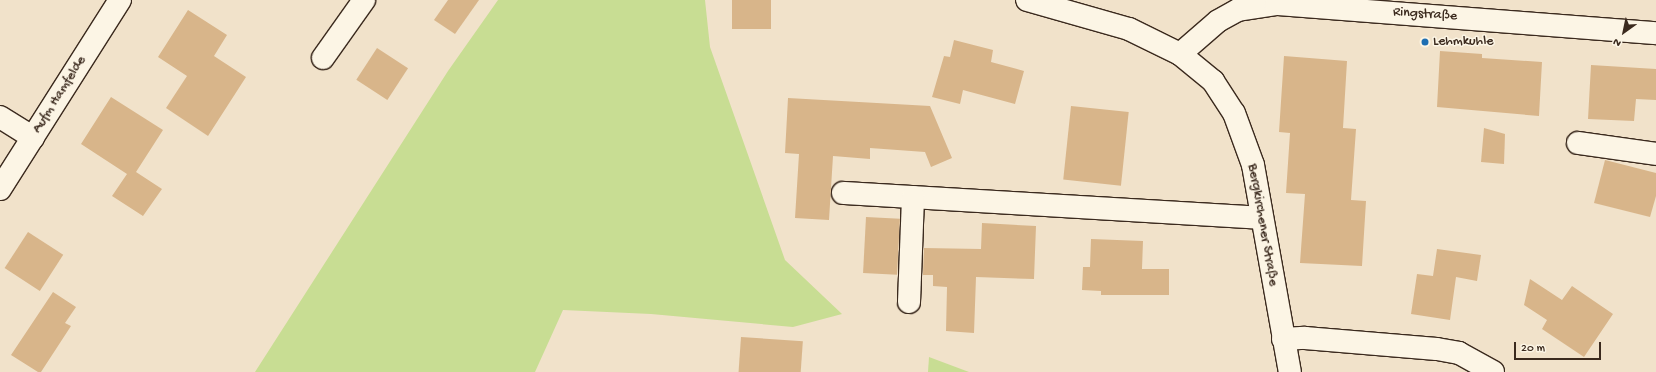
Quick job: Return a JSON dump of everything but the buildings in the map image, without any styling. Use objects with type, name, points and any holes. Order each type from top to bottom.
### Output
[{"type":"street","name":"Aufm Hamfelde","points":[[0,189],[120,0]]},
{"type":"street","points":[[323,58],[364,0]]},
{"type":"street","points":[[1027,0],[1129,29],[1180,54]]},
{"type":"street","name":"Ringstraße","points":[[1180,54],[1218,22],[1238,10],[1276,4],[1325,4],[1656,33]]},
{"type":"street","name":"Bergkirchener Straße","points":[[1180,54],[1213,81],[1234,113],[1253,166],[1261,218],[1290,372]]},
{"type":"street","points":[[0,117],[32,138]]},
{"type":"street","points":[[1578,143],[1656,154]]},
{"type":"street","points":[[843,192],[1261,218]]},
{"type":"street","points":[[909,302],[913,197]]},
{"type":"street","points":[[1283,339],[1305,338],[1437,349],[1459,353],[1493,372]]},
{"type":"green space","points":[[498,0],[705,0],[710,47],[785,260],[842,314],[793,327],[651,314],[563,310],[535,372],[255,372],[448,71]]},
{"type":"green space","points":[[929,357],[969,372],[928,372]]},
{"type":"place","name":"Lehmkuhle","points":[[1425,42]]}]
